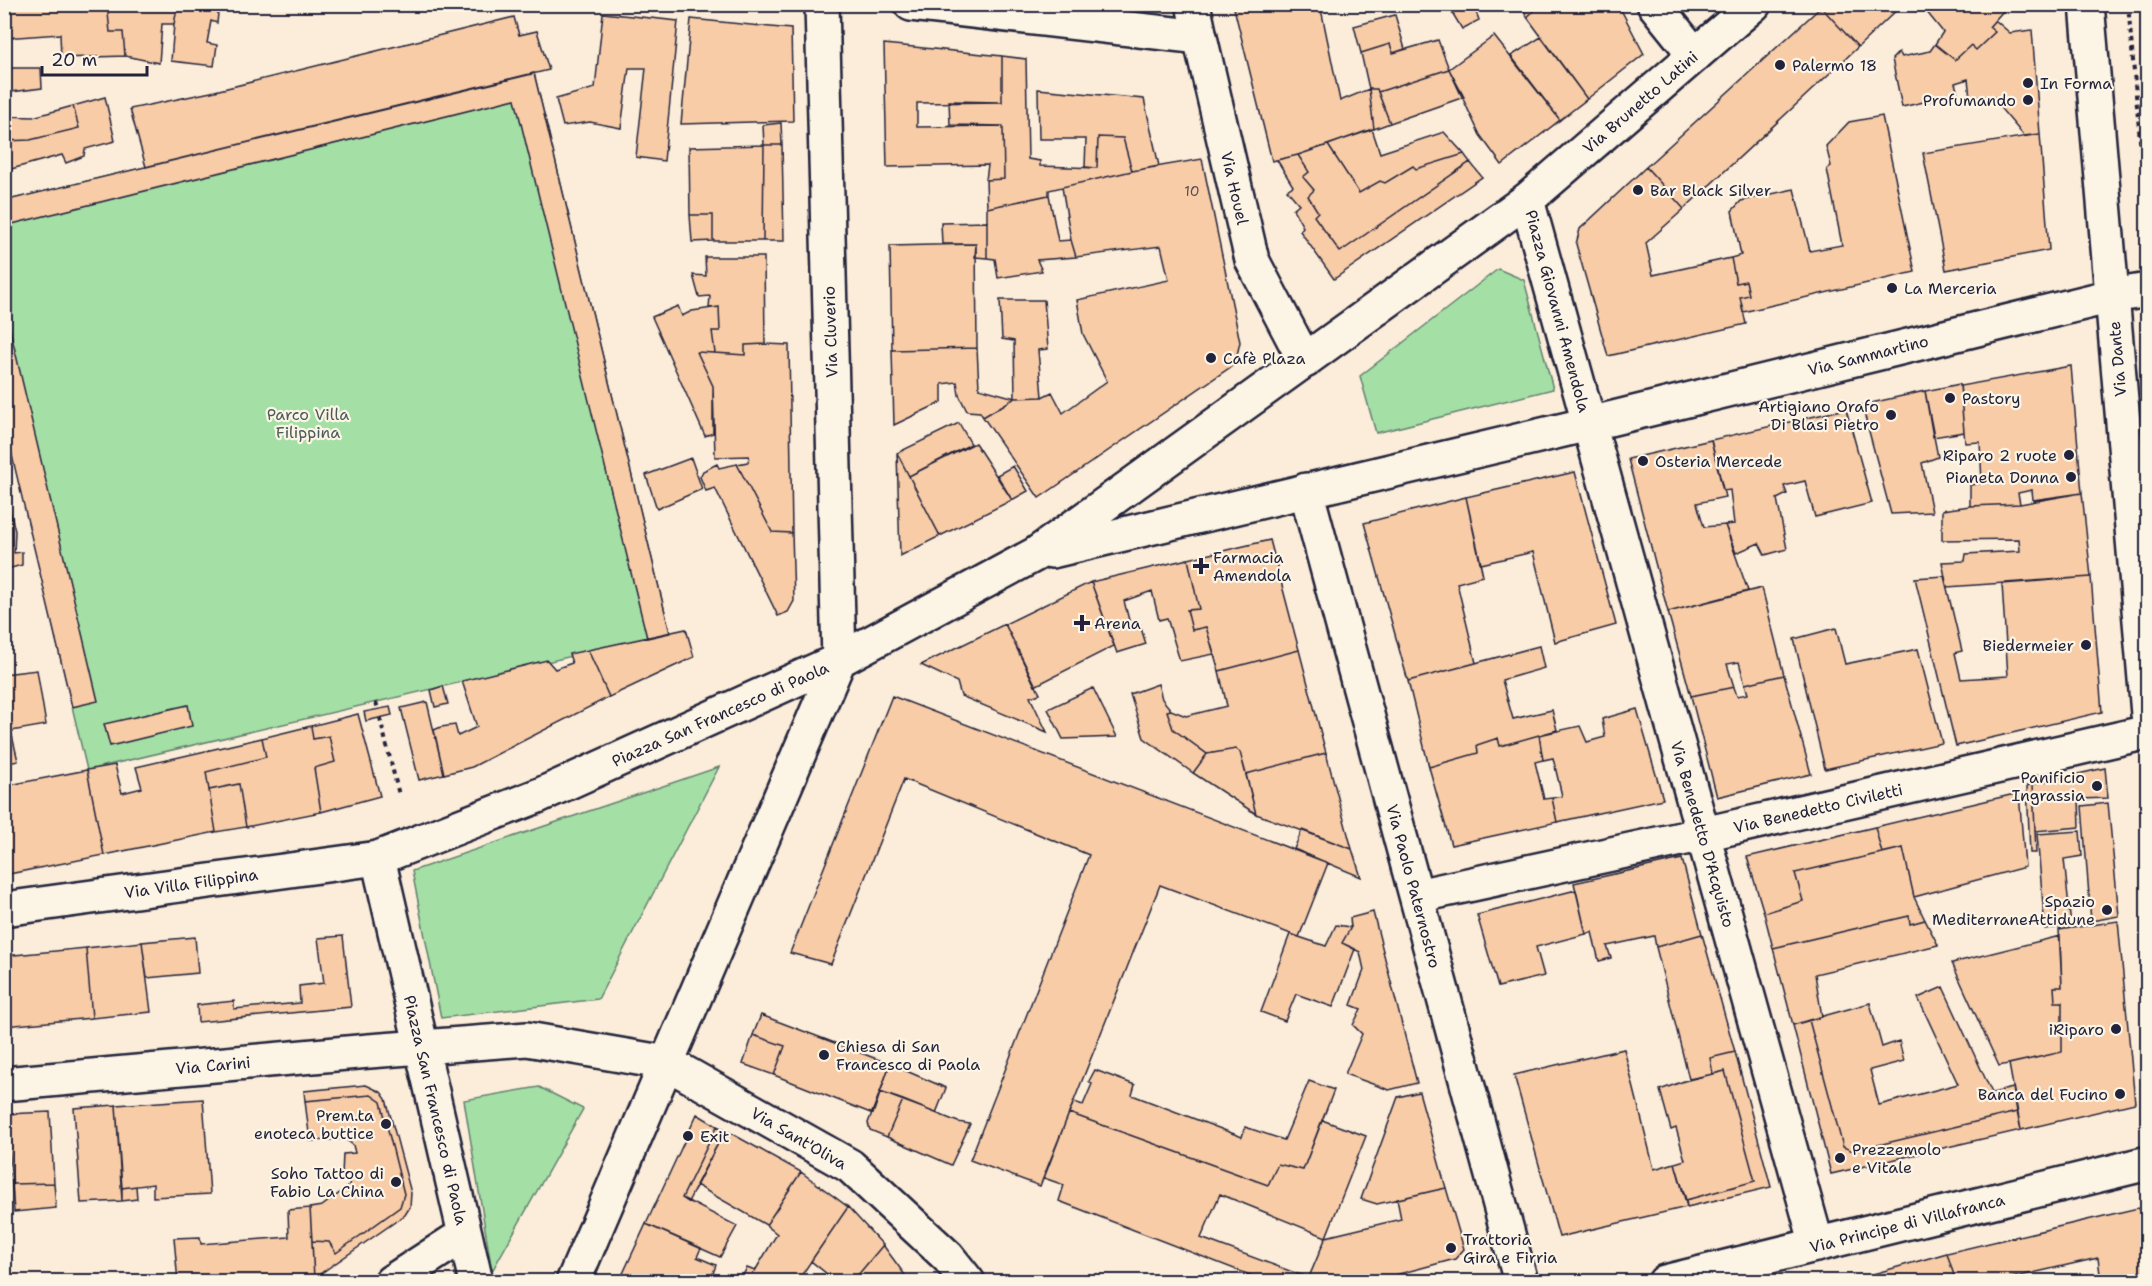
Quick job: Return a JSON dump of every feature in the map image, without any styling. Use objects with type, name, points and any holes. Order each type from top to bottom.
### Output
[{"type":"street","name":"Via Cluverio","points":[[822,4],[839,660]]},
{"type":"street","points":[[910,4],[1200,37]]},
{"type":"street","name":"Via Houel","points":[[1193,4],[1252,260],[1305,361]]},
{"type":"street","points":[[1654,4],[1695,55]]},
{"type":"street","name":"Via Brunetto Latini","points":[[1527,200],[1754,4]]},
{"type":"street","name":"Via Dante","points":[[2087,4],[2148,714]]},
{"type":"street","name":"Piazza Giovanni Amendola","points":[[839,660],[1036,554],[1527,200],[1589,424],[1036,554]]},
{"type":"street","name":"Via Sammartino","points":[[1589,424],[2112,296],[2148,290]]},
{"type":"street","name":"Via Benedetto D'Acquisto","points":[[1589,424],[1817,1245]]},
{"type":"street","name":"Via Paolo Paternostro","points":[[1306,490],[1521,1281]]},
{"type":"street","name":"Piazza San Francesco di Paola","points":[[476,1281],[378,858],[540,795],[839,660]]},
{"type":"street","name":"Piazza San Francesco di Paola","points":[[573,1281],[839,660]]},
{"type":"street","name":"Via Benedetto Civiletti","points":[[1417,896],[1704,834],[2148,732]]},
{"type":"street","name":"Via Villa Filippina","points":[[4,909],[378,858]]},
{"type":"street","name":"Via Carini","points":[[4,1084],[421,1046],[527,1039],[667,1063]]},
{"type":"street","name":"Via Sant'Oliva","points":[[667,1063],[850,1166],[948,1257],[968,1281]]},
{"type":"street","name":"Via Principe di Villafranca","points":[[1665,1281],[2148,1163]]},
{"type":"street","points":[[391,1281],[465,1234]]},
{"type":"path","points":[[2128,4],[2148,231]]},
{"type":"path","points":[[376,702],[378,709]]},
{"type":"path","points":[[380,718],[399,795]]},
{"type":"green space","name":"Parco Villa Filippina","points":[[534,73],[670,633],[87,770],[5,422],[4,201]]},
{"type":"green space","points":[[1498,269],[1524,280],[1553,389],[1376,433],[1360,376]]},
{"type":"green space","points":[[719,767],[598,999],[441,1018],[412,871]]},
{"type":"green space","points":[[539,1087],[583,1109],[492,1271],[464,1100]]},
{"type":"building","points":[[4,4],[107,4],[110,32],[123,32],[125,56],[61,58],[60,34],[4,38]]},
{"type":"building","points":[[107,4],[178,4],[174,24],[162,24],[159,63],[125,56],[123,32],[110,32]]},
{"type":"building","points":[[178,4],[219,4],[217,23],[211,21],[207,43],[217,45],[214,66],[171,61]]},
{"type":"building","points":[[1233,4],[1320,4],[1340,101],[1369,89],[1374,129],[1298,155],[1272,161]]},
{"type":"building","points":[[1447,4],[1473,4],[1479,20],[1462,29]]},
{"type":"building","points":[[1521,4],[1542,4],[1527,17]]},
{"type":"building","points":[[1542,4],[1618,4],[1644,54],[1587,99],[1527,17]]},
{"type":"building","points":[[1823,4],[1903,4],[1858,47],[1821,7]]},
{"type":"building","points":[[1932,4],[1999,4],[2004,10],[1989,27],[1995,32],[1976,50],[1971,45],[1955,60],[1935,44],[1943,32],[1926,11]]},
{"type":"building","points":[[1821,7],[1858,47],[1684,209],[1646,167]]},
{"type":"building","points":[[603,13],[678,21],[664,161],[636,157],[646,68],[629,68],[621,128],[590,122],[563,126],[556,99],[595,88]]},
{"type":"building","points":[[1395,15],[1405,49],[1393,53],[1390,44],[1361,53],[1354,26]]},
{"type":"building","points":[[514,17],[519,35],[537,31],[549,70],[146,167],[130,109],[211,92]]},
{"type":"building","points":[[691,19],[791,29],[793,121],[681,124]]},
{"type":"building","points":[[1995,20],[2010,33],[2032,30],[2040,134],[2024,136],[1996,103],[1994,97],[1970,97],[1968,79],[1955,83],[1958,94],[1902,107],[1892,59],[1899,52],[1902,57],[1930,51],[1935,44],[1955,60],[1971,45],[1976,50],[1995,32],[1989,27]]},
{"type":"building","points":[[1494,36],[1560,120],[1502,165],[1480,135],[1449,69]]},
{"type":"building","points":[[1541,37],[1587,99],[1560,120],[1511,56]]},
{"type":"building","points":[[1438,40],[1449,69],[1378,92],[1377,89],[1369,89],[1361,53],[1390,44],[1393,53]]},
{"type":"building","points":[[884,44],[1002,56],[1002,102],[917,103],[917,127],[1003,126],[1004,179],[986,180],[988,165],[887,167]]},
{"type":"building","points":[[1002,56],[1026,59],[1028,159],[1040,161],[1040,166],[1097,168],[1098,137],[1123,138],[1132,171],[1049,190],[1049,195],[987,208],[986,180],[1004,179],[1003,126],[950,125],[949,101],[1002,102]]},
{"type":"building","points":[[4,62],[5,68],[41,68],[42,88],[11,92],[13,116],[4,116]]},
{"type":"building","points":[[1449,69],[1464,97],[1390,123],[1378,92]]},
{"type":"building","points":[[534,73],[670,633],[647,638],[515,99],[4,226],[4,201]]},
{"type":"building","points":[[1038,89],[1144,99],[1159,166],[1132,171],[1123,138],[1098,137],[1097,168],[1085,167],[1086,139],[1039,139]]},
{"type":"building","points":[[1369,89],[1377,89],[1390,123],[1374,129]]},
{"type":"building","points":[[105,97],[115,141],[85,149],[84,156],[66,163],[62,155],[4,171],[4,141],[30,140],[79,128],[73,106]]},
{"type":"building","points":[[73,106],[79,128],[30,140],[4,141],[4,116],[33,117]]},
{"type":"building","points":[[1882,116],[1915,272],[1743,312],[1740,297],[1749,295],[1746,281],[1736,283],[1731,258],[1741,255],[1732,211],[1741,201],[1794,189],[1810,251],[1842,245],[1827,169],[1831,166],[1826,146],[1849,122]]},
{"type":"building","points":[[781,123],[782,145],[764,145],[763,125]]},
{"type":"building","points":[[1372,129],[1380,153],[1444,132],[1464,154],[1416,169],[1413,166],[1385,183],[1380,181],[1359,193],[1328,145]]},
{"type":"building","points":[[2040,134],[2049,250],[1946,270],[1923,153]]},
{"type":"building","points":[[764,145],[782,145],[784,241],[763,241]]},
{"type":"building","points":[[764,145],[763,241],[713,241],[713,215],[690,215],[689,147]]},
{"type":"building","points":[[1328,145],[1359,193],[1380,181],[1385,183],[1413,166],[1416,169],[1464,154],[1470,162],[1340,252],[1314,216],[1318,212],[1308,196],[1314,190],[1303,177],[1309,172],[1298,155]]},
{"type":"building","points":[[1298,155],[1309,172],[1303,177],[1314,190],[1308,196],[1318,212],[1314,216],[1340,252],[1470,162],[1482,177],[1334,279],[1300,231],[1303,227],[1293,209],[1299,204],[1287,190],[1293,186],[1277,160]]},
{"type":"building","points":[[1202,159],[1240,342],[1235,364],[1039,498],[983,417],[1015,398],[1042,397],[1052,392],[1063,413],[1107,381],[1083,334],[1077,300],[1169,280],[1161,246],[1076,257],[1062,187],[1132,171]]},
{"type":"building","points":[[1646,167],[1684,209],[1646,243],[1653,275],[1731,258],[1736,283],[1746,281],[1749,295],[1740,297],[1746,324],[1608,356],[1576,244],[1580,229]]},
{"type":"building","points":[[1049,195],[1058,241],[1071,240],[1076,257],[1037,260],[1042,271],[998,278],[995,259],[987,258],[987,208]]},
{"type":"building","points":[[690,215],[713,215],[713,241],[692,242]]},
{"type":"building","points":[[987,222],[987,258],[975,257],[976,244],[942,244],[941,223]]},
{"type":"building","points":[[976,244],[977,348],[892,350],[890,246]]},
{"type":"building","points":[[705,257],[764,257],[765,344],[745,345],[745,355],[715,353],[712,331],[720,331],[719,307],[709,308],[710,296],[699,297],[693,275],[706,276]]},
{"type":"building","points":[[1000,300],[1044,300],[1048,349],[1038,350],[1042,397],[1015,398],[1014,341],[1002,339]]},
{"type":"building","points":[[4,304],[98,701],[72,707],[4,422]]},
{"type":"building","points":[[678,306],[682,316],[692,311],[719,307],[720,331],[712,331],[715,353],[697,352],[713,386],[713,433],[705,436],[652,317]]},
{"type":"building","points":[[745,345],[789,345],[792,533],[772,532],[737,464],[748,462],[749,456],[715,457],[713,386],[697,352],[745,355]]},
{"type":"building","points":[[977,348],[979,388],[1015,398],[983,417],[980,412],[967,411],[959,395],[957,382],[942,384],[942,402],[894,425],[892,350]]},
{"type":"building","points":[[2071,366],[2082,493],[2033,500],[2032,490],[2018,493],[2020,504],[1970,506],[1970,485],[1982,483],[1980,442],[1965,443],[1960,386]]},
{"type":"building","points":[[1960,384],[1964,432],[1933,437],[1925,391]]},
{"type":"building","points":[[1925,391],[1938,457],[1922,463],[1932,512],[1891,514],[1862,405]]},
{"type":"building","points":[[1846,409],[1872,503],[1815,517],[1805,481],[1784,486],[1787,494],[1777,499],[1787,549],[1765,555],[1759,543],[1736,553],[1725,525],[1734,524],[1730,490],[1723,491],[1711,440]]},
{"type":"building","points":[[959,423],[971,444],[909,476],[897,453]]},
{"type":"building","points":[[1711,440],[1725,497],[1697,503],[1704,527],[1725,525],[1748,591],[1668,612],[1628,459]]},
{"type":"building","points":[[975,443],[1012,500],[940,536],[909,476]]},
{"type":"building","points":[[897,453],[940,536],[900,556]]},
{"type":"building","points":[[691,458],[702,489],[657,509],[646,475]]},
{"type":"building","points":[[717,464],[719,468],[737,464],[772,532],[792,533],[794,601],[788,612],[778,616],[715,488],[706,491],[700,477],[703,471]]},
{"type":"building","points":[[1013,466],[1028,491],[1012,500],[997,475]]},
{"type":"building","points":[[1575,472],[1616,625],[1555,642],[1533,552],[1481,564],[1466,497]]},
{"type":"building","points":[[4,479],[8,502],[4,502]]},
{"type":"building","points":[[2082,493],[2091,577],[1947,587],[1942,562],[1965,561],[1966,554],[2020,551],[2019,539],[1942,540],[1942,510],[1970,506],[2020,504]]},
{"type":"building","points":[[1466,497],[1483,576],[1457,583],[1476,663],[1408,681],[1364,523]]},
{"type":"building","points":[[4,502],[8,502],[15,531],[14,553],[22,552],[22,565],[4,570]]},
{"type":"building","points":[[1270,540],[1299,650],[1219,671],[1206,627],[1192,630],[1187,610],[1199,609],[1188,559]]},
{"type":"building","points":[[1188,559],[1199,609],[1187,610],[1192,630],[1206,627],[1214,654],[1180,661],[1167,618],[1159,620],[1152,591],[1124,601],[1131,628],[1140,625],[1146,644],[1117,653],[1091,582]]},
{"type":"building","points":[[1944,576],[1962,651],[1955,653],[1961,679],[2008,676],[2002,584],[2091,577],[2102,712],[1956,746],[1915,578]]},
{"type":"building","points":[[1091,582],[1114,646],[1035,686],[1005,624]]},
{"type":"building","points":[[1762,588],[1784,675],[1745,684],[1739,662],[1727,664],[1734,687],[1691,696],[1668,612]]},
{"type":"building","points":[[1005,624],[1040,694],[1030,697],[1047,732],[961,696],[957,682],[921,665]]},
{"type":"building","points":[[1836,628],[1845,664],[1918,649],[1942,743],[1825,769],[1794,639]]},
{"type":"building","points":[[686,629],[694,657],[609,697],[588,650]]},
{"type":"building","points":[[1539,646],[1544,668],[1502,680],[1513,719],[1552,710],[1557,730],[1500,746],[1498,738],[1477,745],[1478,753],[1429,767],[1408,681]]},
{"type":"building","points":[[588,650],[609,697],[472,767],[444,774],[434,730],[455,725],[458,736],[477,727],[462,681],[547,660],[555,669],[572,663],[569,654]]},
{"type":"building","points":[[1299,650],[1326,753],[1246,774],[1240,752],[1236,749],[1207,754],[1173,729],[1167,711],[1171,710],[1186,716],[1227,706],[1219,671]]},
{"type":"building","points":[[37,670],[46,725],[11,731],[18,761],[4,764],[4,674]]},
{"type":"building","points":[[1784,675],[1811,774],[1717,797],[1691,696],[1734,687],[1737,696],[1748,694],[1745,684]]},
{"type":"building","points":[[1158,684],[1162,699],[1171,710],[1167,711],[1173,729],[1207,754],[1193,773],[1144,738],[1130,694]]},
{"type":"building","points":[[443,686],[448,704],[435,707],[431,690]]},
{"type":"building","points":[[1093,688],[1117,737],[1063,739],[1048,709]]},
{"type":"building","points":[[892,696],[1328,863],[1299,937],[1160,885],[1040,1186],[970,1160],[1089,855],[904,779],[831,964],[790,953]]},
{"type":"building","points":[[427,702],[444,774],[419,780],[401,708]]},
{"type":"building","points":[[188,705],[192,726],[110,746],[104,724]]},
{"type":"building","points":[[390,707],[392,715],[366,721],[364,712]]},
{"type":"building","points":[[1637,709],[1663,799],[1557,822],[1552,798],[1562,796],[1553,758],[1543,760],[1539,735],[1580,726],[1587,742],[1605,737],[1602,719]]},
{"type":"building","points":[[358,714],[380,796],[321,812],[314,768],[335,762],[329,736],[313,739],[311,726]]},
{"type":"building","points":[[311,726],[313,739],[329,736],[335,762],[314,768],[321,812],[246,827],[239,784],[209,790],[206,772],[266,757],[262,738]]},
{"type":"building","points":[[1539,735],[1543,760],[1535,762],[1544,799],[1552,798],[1557,822],[1451,845],[1429,767],[1478,753],[1477,745],[1498,738],[1500,746]]},
{"type":"building","points":[[262,738],[266,757],[206,772],[216,832],[104,855],[87,770],[115,765],[122,793],[142,788],[136,767]]},
{"type":"building","points":[[1236,749],[1240,752],[1256,814],[1193,773],[1207,754]]},
{"type":"building","points":[[1326,753],[1352,849],[1256,814],[1246,774]]},
{"type":"building","points":[[2105,768],[2108,798],[2079,799],[2080,827],[2035,831],[2033,784]]},
{"type":"building","points":[[87,770],[104,855],[4,875],[4,786]]},
{"type":"building","points":[[239,784],[246,827],[216,832],[209,790]]},
{"type":"building","points":[[2033,784],[2036,853],[2030,853],[2027,786]]},
{"type":"building","points":[[2019,793],[2025,867],[1914,897],[1903,848],[1882,853],[1875,827]]},
{"type":"building","points":[[2108,803],[2119,916],[2091,921],[2082,806]]},
{"type":"building","points":[[1875,827],[1882,853],[1795,873],[1803,901],[1764,913],[1747,857]]},
{"type":"building","points":[[1302,830],[1352,849],[1361,877],[1294,849]]},
{"type":"building","points":[[2080,831],[2082,856],[2064,859],[2071,926],[2045,929],[2037,834]]},
{"type":"building","points":[[1903,848],[1914,897],[1925,920],[1910,924],[1909,916],[1773,948],[1764,913],[1803,901],[1795,873]]},
{"type":"building","points":[[1682,859],[1702,934],[1656,947],[1654,936],[1607,946],[1611,958],[1599,961],[1592,932],[1586,934],[1574,883]]},
{"type":"building","points":[[1576,890],[1586,934],[1536,947],[1544,976],[1498,987],[1477,915]]},
{"type":"building","points":[[1373,912],[1417,1083],[1389,1090],[1345,1074],[1362,1034],[1353,1025],[1361,1009],[1351,1005],[1364,970],[1360,952],[1342,943],[1351,927],[1350,918]]},
{"type":"building","points":[[1909,916],[1910,924],[1925,920],[1938,945],[1815,974],[1822,1017],[1793,1025],[1773,948]]},
{"type":"building","points":[[2118,921],[2135,1103],[2021,1130],[2009,1064],[2062,1052],[2062,1002],[2055,1002],[2054,987],[2062,987],[2059,930]]},
{"type":"building","points":[[1336,925],[1351,927],[1342,943],[1355,949],[1333,1007],[1296,994],[1285,1021],[1261,1012],[1290,934],[1326,946]]},
{"type":"building","points":[[1702,934],[1735,1052],[1710,1058],[1713,1074],[1689,1079],[1656,947]]},
{"type":"building","points":[[343,936],[351,1007],[198,1022],[197,1005],[234,1001],[234,1009],[300,1003],[299,986],[324,983],[318,938]]},
{"type":"building","points":[[2060,936],[2062,987],[2054,987],[2055,1002],[2062,1002],[2062,1052],[1999,1066],[1952,963]]},
{"type":"building","points":[[195,937],[198,973],[147,978],[142,942]]},
{"type":"building","points":[[142,942],[151,1012],[92,1018],[86,948]]},
{"type":"building","points":[[86,948],[92,1018],[4,1026],[4,956]]},
{"type":"building","points":[[1943,987],[1992,1093],[2013,1088],[2017,1112],[1853,1151],[1843,1147],[1809,1020],[1870,1003],[1882,1047],[1899,1041],[1904,1061],[1870,1070],[1879,1105],[1958,1084],[1918,998]]},
{"type":"building","name":"Chiesa di San Francesco di Paola","points":[[761,1015],[890,1064],[873,1114],[774,1075],[785,1046],[753,1035]]},
{"type":"building","points":[[1809,1020],[1843,1147],[1853,1151],[2017,1112],[2021,1130],[1831,1174],[1793,1025]]},
{"type":"building","points":[[753,1035],[785,1046],[774,1075],[743,1064]]},
{"type":"building","points":[[1624,1049],[1654,1169],[1675,1163],[1687,1207],[1559,1237],[1514,1075]]},
{"type":"building","points":[[1735,1052],[1771,1187],[1687,1207],[1686,1200],[1755,1181],[1725,1071],[1713,1074],[1710,1058]]},
{"type":"building","points":[[890,1064],[946,1088],[936,1113],[880,1092]]},
{"type":"building","points":[[1095,1070],[1135,1085],[1132,1095],[1242,1137],[1245,1127],[1284,1140],[1309,1081],[1334,1090],[1303,1170],[1278,1164],[1268,1185],[1069,1113],[1074,1102],[1083,1105],[1092,1084],[1089,1081]]},
{"type":"building","points":[[1725,1071],[1755,1181],[1686,1200],[1675,1163],[1685,1160],[1676,1128],[1671,1130],[1660,1090],[1684,1081]]},
{"type":"building","points":[[366,1085],[381,1092],[386,1099],[411,1193],[410,1207],[405,1215],[314,1278],[312,1241],[329,1242],[336,1253],[400,1207],[404,1194],[381,1102],[371,1095],[305,1101],[304,1091]]},
{"type":"building","points":[[880,1092],[903,1100],[887,1137],[870,1130],[868,1123]]},
{"type":"building","points":[[1419,1092],[1446,1188],[1377,1204],[1361,1199],[1398,1097]]},
{"type":"building","points":[[371,1095],[381,1102],[404,1194],[400,1207],[336,1253],[329,1242],[312,1241],[310,1208],[322,1206],[349,1186],[350,1174],[342,1175],[343,1154],[355,1153],[353,1145],[345,1139],[310,1141],[305,1101]]},
{"type":"building","points":[[203,1099],[210,1194],[153,1197],[153,1184],[122,1188],[116,1105]]},
{"type":"building","points":[[903,1100],[958,1122],[970,1124],[951,1165],[887,1137]]},
{"type":"building","points":[[116,1105],[122,1201],[81,1203],[74,1108]]},
{"type":"building","points":[[50,1112],[54,1183],[12,1184],[6,1114]]},
{"type":"building","points":[[1069,1113],[1268,1185],[1278,1164],[1303,1170],[1322,1120],[1366,1136],[1326,1237],[1220,1194],[1201,1238],[1298,1274],[1296,1282],[1268,1282],[1059,1201],[1064,1185],[1044,1178]]},
{"type":"building","points":[[6,1114],[9,1141],[4,1141],[4,1115]]},
{"type":"building","points":[[697,1114],[717,1126],[682,1198],[737,1226],[720,1257],[646,1224]]},
{"type":"building","points":[[717,1126],[725,1130],[688,1202],[682,1198]]},
{"type":"building","points":[[725,1130],[801,1172],[766,1225],[696,1185]]},
{"type":"building","points":[[801,1172],[848,1207],[797,1282],[739,1282],[747,1268],[755,1271],[777,1234],[766,1225]]},
{"type":"building","points":[[54,1183],[56,1208],[14,1212],[12,1184]]},
{"type":"building","points":[[136,1186],[137,1199],[122,1201],[122,1188]]},
{"type":"building","points":[[1446,1188],[1464,1249],[1455,1259],[1369,1282],[1296,1282],[1298,1274],[1309,1277],[1326,1237],[1401,1219],[1397,1199]]},
{"type":"building","points":[[848,1207],[883,1245],[852,1282],[837,1282],[811,1261]]},
{"type":"building","points":[[310,1208],[314,1278],[309,1282],[178,1282],[174,1238],[200,1237],[201,1244],[289,1237],[288,1210]]},
{"type":"building","points":[[2138,1208],[2143,1212],[2148,1282],[2101,1282],[2098,1258],[1994,1282],[1956,1282],[1947,1253]]},
{"type":"building","points":[[646,1224],[701,1248],[697,1257],[716,1265],[710,1282],[619,1282]]},
{"type":"building","points":[[883,1245],[910,1282],[852,1282]]},
{"type":"building","points":[[1947,1253],[1956,1282],[1845,1282]]},
{"type":"place","name":"Palermo 18","points":[[1780,65]]},
{"type":"place","name":"In Forma","points":[[2028,83]]},
{"type":"place","name":"Profumando","points":[[2028,100]]},
{"type":"place","name":"Bar Black Silver","points":[[1638,190]]},
{"type":"place","name":"La Merceria","points":[[1892,288]]},
{"type":"place","name":"Cafè Plaza","points":[[1211,358]]},
{"type":"place","name":"Pastory","points":[[1950,398]]},
{"type":"place","name":"Artigiano Orafo Di Blasi Pietro","points":[[1891,415]]},
{"type":"place","name":"Riparo 2 ruote","points":[[2069,455]]},
{"type":"place","name":"Osteria Mercede","points":[[1643,461]]},
{"type":"place","name":"Pianeta Donna","points":[[2071,477]]},
{"type":"place","name":"Farmacia Amendola","points":[[1201,566]]},
{"type":"place","name":"Arena","points":[[1082,623]]},
{"type":"place","name":"Biedermeier","points":[[2086,645]]},
{"type":"place","name":"Panificio Ingrassia","points":[[2097,786]]},
{"type":"place","name":"Spazio MediterraneAttidune","points":[[2107,910]]},
{"type":"place","name":"iRiparo","points":[[2116,1029]]},
{"type":"place","name":"Chiesa di San Francesco di Paola","points":[[824,1055]]},
{"type":"place","name":"Banca del Fucino","points":[[2120,1094]]},
{"type":"place","name":"Prem.ta enoteca buttice","points":[[386,1124]]},
{"type":"place","name":"Exit","points":[[688,1136]]},
{"type":"place","name":"Prezzemolo e Vitale","points":[[1840,1158]]},
{"type":"place","name":"Soho Tattoo di Fabio La China","points":[[396,1182]]},
{"type":"place","name":"Trattoria Gira e Firria","points":[[1451,1248]]}]
